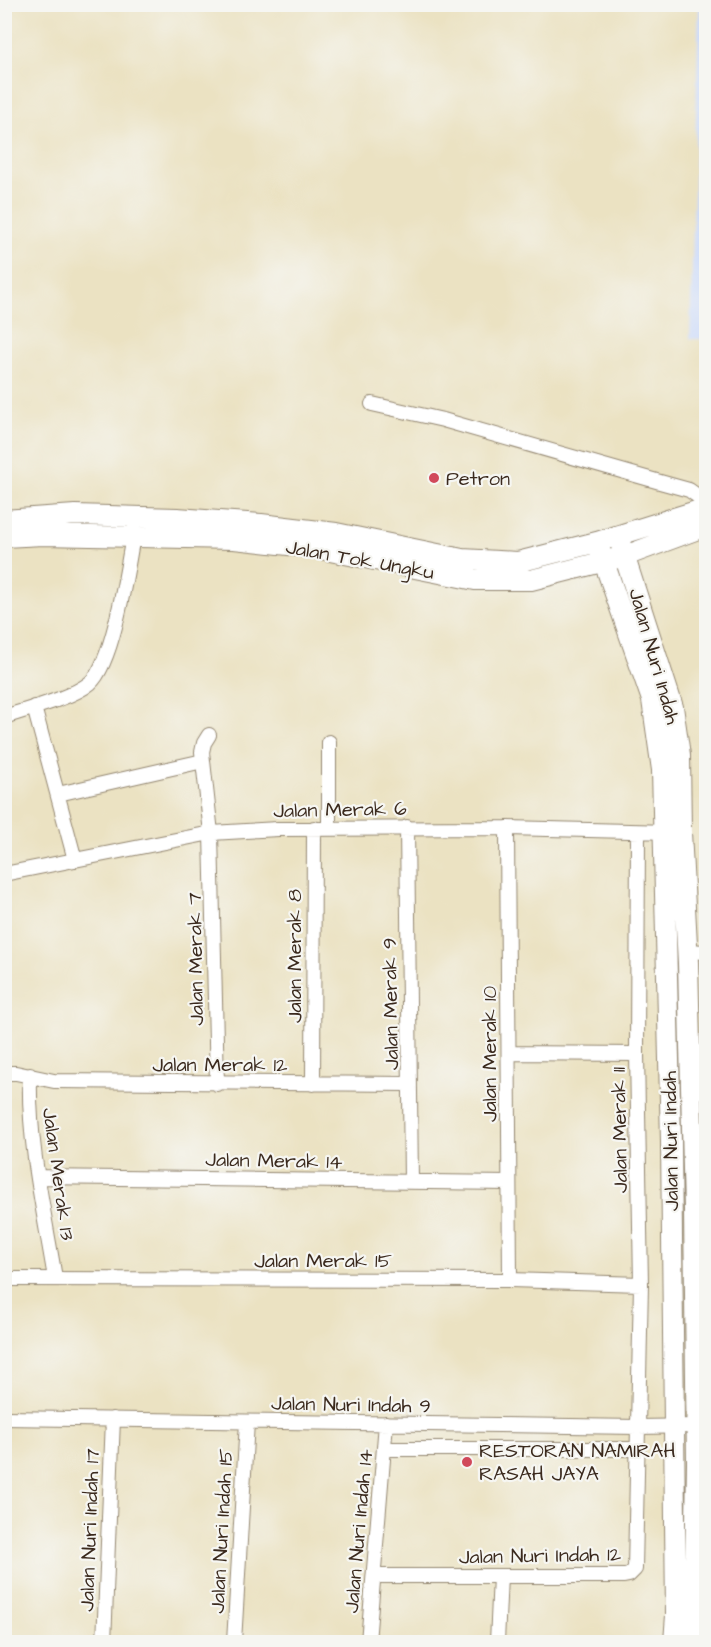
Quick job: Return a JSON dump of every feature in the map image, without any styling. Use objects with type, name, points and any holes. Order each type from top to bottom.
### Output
[{"type":"main road","name":"Jalan Tok Ungku","points":[[4,520],[75,515],[261,524],[336,533],[462,559],[518,562],[618,536],[706,508]]},
{"type":"main road","name":"Jalan Tok Ungku","points":[[4,537],[43,534],[234,539],[315,548],[475,580],[531,580],[625,556],[706,526]]},
{"type":"main road","name":"Jalan Nuri Indah","points":[[618,536],[673,707],[680,755],[671,832],[671,1154],[676,1614],[674,1642]]},
{"type":"main road","name":"Jalan Nuri Indah","points":[[597,542],[652,700],[671,832],[697,952],[701,1337],[696,1553],[701,1617],[694,1642]]},
{"type":"street","points":[[372,404],[443,420],[689,490],[706,502]]},
{"type":"street","points":[[4,717],[76,691],[89,684],[94,678],[105,658],[116,625],[136,517]]},
{"type":"street","points":[[34,707],[75,860]]},
{"type":"street","name":"Jalan Merak 7","points":[[209,735],[202,752],[211,833],[217,1084]]},
{"type":"street","points":[[329,742],[329,827]]},
{"type":"street","points":[[57,794],[203,761]]},
{"type":"street","name":"Jalan Merak 6","points":[[4,874],[211,833],[329,827],[671,832]]},
{"type":"street","name":"Jalan Merak 9","points":[[407,827],[411,1181]]},
{"type":"street","name":"Jalan Merak 8","points":[[313,1084],[314,828]]},
{"type":"street","name":"Jalan Merak 10","points":[[507,828],[510,1280]]},
{"type":"street","name":"Jalan Merak 11","points":[[638,832],[637,1054],[640,1284],[638,1427]]},
{"type":"street","points":[[509,1053],[637,1054]]},
{"type":"street","name":"Jalan Merak 12","points":[[4,1073],[30,1075],[54,1081],[410,1084]]},
{"type":"street","name":"Jalan Merak 13","points":[[30,1075],[29,1102],[38,1177],[55,1278]]},
{"type":"street","name":"Jalan Merak 14","points":[[38,1177],[509,1182]]},
{"type":"street","name":"Jalan Merak 15","points":[[4,1279],[510,1280],[640,1284]]},
{"type":"street","name":"Jalan Nuri Indah 9","points":[[4,1418],[675,1427],[700,1416]]},
{"type":"street","name":"Jalan Nuri Indah 17","points":[[104,1642],[112,1419]]},
{"type":"street","name":"Jalan Nuri Indah 15","points":[[234,1642],[247,1422]]},
{"type":"street","name":"Jalan Nuri Indah 14","points":[[368,1642],[386,1423]]},
{"type":"street","name":"Jalan Nuri Indah 12","points":[[374,1576],[624,1576],[633,1572],[636,1564],[638,1427]]},
{"type":"street","points":[[384,1449],[638,1449]]},
{"type":"street","points":[[696,1553],[706,1535]]},
{"type":"street","points":[[497,1642],[500,1576]]},
{"type":"shaded area","points":[[699,5],[706,5],[706,339],[690,339]]},
{"type":"place","name":"Petron","points":[[434,478]]},
{"type":"place","name":"RESTORAN NAMIRAH RASAH JAYA","points":[[467,1462]]}]
